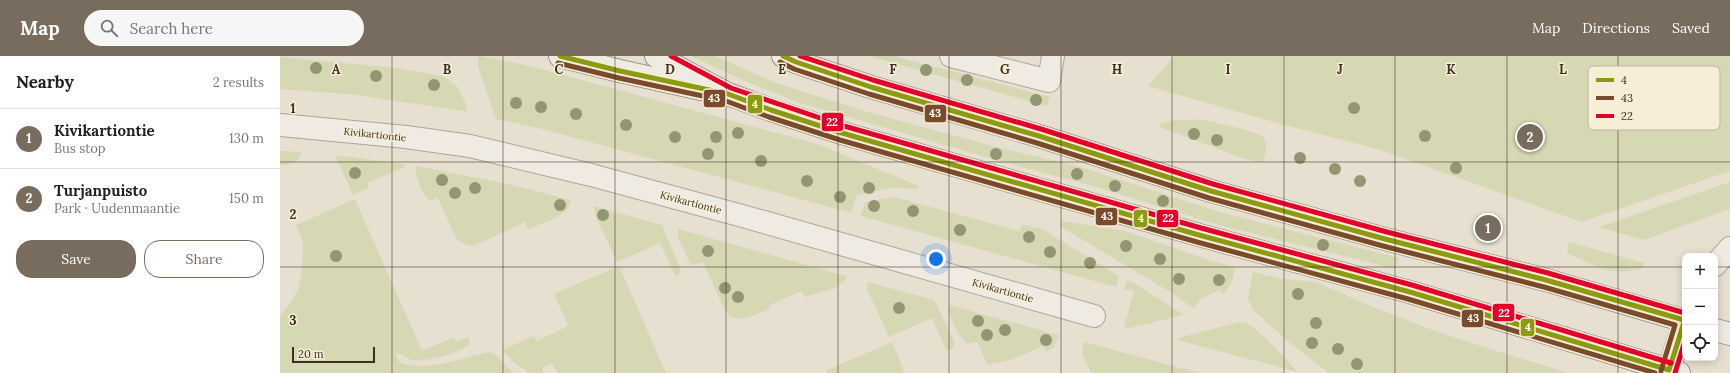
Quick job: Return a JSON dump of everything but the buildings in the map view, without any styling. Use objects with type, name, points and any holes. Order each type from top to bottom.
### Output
[{"type":"main road","points":[[560,56],[620,71],[728,94],[842,133],[1199,235],[1410,292],[1672,372],[1684,325]]},
{"type":"main road","points":[[656,56],[728,94]]},
{"type":"main road","points":[[783,56],[796,62],[871,87],[1040,136],[1211,191],[1385,239],[1546,280],[1682,319]]},
{"type":"main road","points":[[951,56],[1049,81],[1053,56]]},
{"type":"main road","name":"Kivikartiontie","points":[[280,125],[406,136],[470,146],[591,175],[746,217],[1094,316]]},
{"type":"main road","points":[[1718,262],[1730,248]]},
{"type":"main road","points":[[1718,331],[1730,334]]},
{"type":"green space","points":[[480,56],[530,66],[817,144],[919,186],[918,189],[889,188],[856,196],[851,213],[542,129],[496,119],[478,66],[478,58]]},
{"type":"green space","points":[[691,56],[715,56],[776,83],[871,113],[1000,148],[1080,167],[1223,213],[1399,258],[1395,269],[1219,225],[1096,187],[996,160],[800,103],[745,81]]},
{"type":"green space","points":[[868,56],[894,56],[1050,97],[1047,106]]},
{"type":"green space","points":[[1174,56],[1730,56],[1730,171],[1581,222],[1381,150],[1281,124],[1148,86]]},
{"type":"green space","points":[[280,57],[396,68],[442,76],[457,86],[467,106],[467,111],[357,95],[280,89]]},
{"type":"green space","points":[[1175,120],[1203,120],[1235,127],[1260,135],[1264,138],[1266,144],[1263,163],[1242,158],[1160,127],[1161,124]]},
{"type":"green space","points":[[280,151],[301,152],[296,161],[280,166]]},
{"type":"green space","points":[[335,155],[404,164],[404,167],[367,183],[368,188],[353,195]]},
{"type":"green space","points":[[416,166],[504,183],[571,200],[568,209],[551,220],[528,229],[525,222],[473,246],[462,243],[456,238],[439,200],[436,198],[431,201],[425,195],[416,174]]},
{"type":"green space","points":[[1730,182],[1730,209],[1644,240],[1599,227]]},
{"type":"green space","points":[[894,197],[1019,231],[1022,224],[1042,229],[1119,276],[1116,287],[861,216],[865,202]]},
{"type":"green space","points":[[355,199],[422,351],[454,337],[456,342],[468,337],[470,344],[451,353],[418,361],[395,353],[399,362],[410,365],[433,365],[490,352],[514,373],[280,373],[280,317],[298,291],[302,270],[303,242],[296,225]]},
{"type":"green space","points":[[594,206],[662,225],[681,271],[676,278],[660,243],[617,262],[595,215]]},
{"type":"green space","points":[[1062,221],[1125,231],[1212,261],[1235,267],[1232,282],[1224,294],[1219,290],[1202,298],[1193,308],[1172,293],[1060,226]]},
{"type":"green space","points":[[678,229],[846,276],[845,280],[835,288],[805,297],[801,291],[770,305],[771,308],[753,316],[741,319],[735,318],[730,316],[725,311],[703,262],[693,265],[690,263],[678,237]]},
{"type":"green space","points":[[1569,242],[1644,263],[1642,268],[1631,271],[1621,272],[1603,269],[1567,253]]},
{"type":"green space","points":[[619,266],[666,373],[557,373],[552,363],[542,368],[544,373],[529,373],[514,362],[502,350],[534,336],[537,341],[568,326],[554,294]]},
{"type":"green space","points":[[1253,272],[1283,279],[1316,282],[1373,307],[1443,334],[1568,373],[1329,373],[1290,343],[1253,310],[1248,298]]},
{"type":"green space","points":[[1127,281],[1133,282],[1184,315],[1129,328],[1124,327],[1134,291],[1124,289]]},
{"type":"green space","points":[[868,282],[934,300],[955,343],[951,350],[947,351],[932,318],[889,337],[867,289]]},
{"type":"green space","points":[[949,305],[1059,335],[1054,347],[1046,352],[1043,346],[1013,359],[989,365],[987,364],[978,343],[973,342],[968,344],[961,337],[952,320]]},
{"type":"green space","points":[[1236,323],[1245,323],[1251,326],[1298,372],[1177,340],[1178,338]]},
{"type":"green space","points":[[892,342],[905,373],[828,373],[827,370]]},
{"type":"green space","points":[[1084,342],[1199,373],[1091,373],[1082,354]]},
{"type":"transit line","name":"4","points":[[560,56],[620,71],[728,94],[771,110],[842,133],[1199,235],[1410,292],[1669,370],[1683,325]]},
{"type":"transit line","name":"22","points":[[671,56],[731,88],[844,126],[1201,228],[1412,285],[1671,363]]},
{"type":"transit line","name":"4","points":[[783,56],[796,62],[871,87],[1039,136],[1211,191],[1385,239],[1546,280],[1682,319]]},
{"type":"transit line","name":"22","points":[[800,56],[873,80],[1041,129],[1213,184],[1387,232],[1548,273],[1682,312]]},
{"type":"transit line","name":"43","points":[[780,62],[794,69],[869,94],[1037,143],[1209,198],[1383,246],[1544,287],[1675,325],[1661,371]]},
{"type":"transit line","name":"43","points":[[558,63],[726,101],[769,117],[840,140],[1197,242],[1408,299],[1655,373]]},
{"type":"transit line","name":"22","points":[[1675,373],[1682,351]]},
{"type":"place","name":"Turjanpuisto","points":[[1530,137]]},
{"type":"place","name":"Kivikartiontie","points":[[1488,228]]}]
